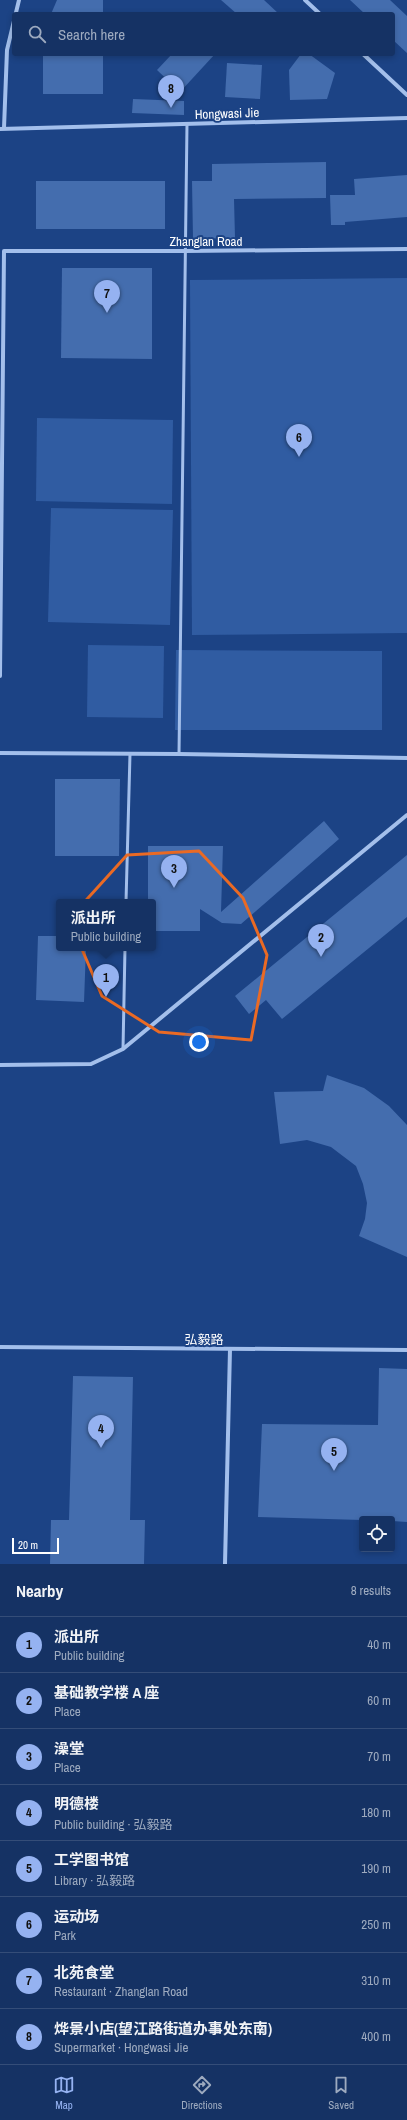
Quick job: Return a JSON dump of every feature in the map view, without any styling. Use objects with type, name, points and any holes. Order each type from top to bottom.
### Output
[{"type":"street","points":[[15,12],[18,0]]},
{"type":"street","points":[[305,0],[318,12]]},
{"type":"street","points":[[2,128],[7,50],[12,27]]},
{"type":"street","points":[[365,56],[407,95]]},
{"type":"street","name":"Hongwasi Jie","points":[[2,128],[407,118]]},
{"type":"street","name":"Zhanglan Road","points":[[0,676],[4,251],[407,249]]},
{"type":"street","points":[[0,753],[407,758]]},
{"type":"street","points":[[0,1065],[91,1064],[123,1049],[407,815]]},
{"type":"street","name":"弘毅路","points":[[0,1347],[407,1350]]},
{"type":"street","points":[[225,1564],[230,1349]]},
{"type":"lane","points":[[179,754],[186,124]]},
{"type":"lane","points":[[126,899],[130,754]]},
{"type":"lane","points":[[123,1049],[125,951]]},
{"type":"highlighted area","points":[[199,851],[243,898],[267,955],[251,1040],[159,1032],[102,996],[69,919],[127,855]]},
{"type":"shaded area","points":[[407,278],[407,633],[192,635],[190,280]]},
{"type":"shaded area","points":[[37,418],[173,420],[172,504],[36,501]]},
{"type":"shaded area","points":[[51,508],[173,510],[170,625],[48,622]]},
{"type":"shaded area","points":[[88,645],[164,646],[163,718],[87,717]]},
{"type":"shaded area","points":[[176,650],[382,651],[382,730],[175,730]]},
{"type":"building","points":[[57,0],[103,0],[103,12],[52,12]]},
{"type":"building","points":[[221,0],[264,0],[277,12],[235,12]]},
{"type":"building","points":[[350,0],[390,0],[407,16],[407,53],[395,42],[395,12],[363,12]]},
{"type":"building","points":[[43,56],[103,56],[103,94],[43,94]]},
{"type":"building","points":[[170,56],[213,56],[180,92],[157,70]]},
{"type":"building","points":[[300,56],[312,56],[335,73],[327,99],[290,100],[289,70]]},
{"type":"building","points":[[227,63],[262,65],[260,99],[225,97]]},
{"type":"building","points":[[133,99],[184,101],[184,115],[132,113]]},
{"type":"building","points":[[326,162],[326,198],[234,199],[235,238],[193,239],[192,181],[212,181],[212,164]]},
{"type":"building","points":[[407,175],[407,217],[345,222],[345,225],[331,225],[330,195],[355,195],[354,179]]},
{"type":"building","points":[[36,181],[165,181],[165,229],[36,229]]},
{"type":"building","points":[[62,268],[152,268],[152,359],[61,358]]},
{"type":"building","points":[[55,779],[120,779],[119,856],[55,856]]},
{"type":"building","points":[[324,821],[339,839],[241,924],[222,923],[200,909],[200,931],[156,931],[156,899],[148,899],[148,846],[223,846],[221,912]]},
{"type":"building","points":[[407,855],[407,917],[282,1019],[266,1000],[249,1014],[235,996]]},
{"type":"building","points":[[38,936],[56,936],[56,951],[86,951],[84,1002],[36,1000]]},
{"type":"building","points":[[327,1075],[364,1088],[389,1106],[407,1125],[407,1257],[359,1236],[365,1219],[367,1203],[363,1184],[356,1166],[331,1147],[307,1140],[280,1144],[274,1092],[323,1091]]},
{"type":"building","points":[[379,1368],[407,1369],[407,1522],[395,1521],[395,1516],[359,1516],[359,1520],[258,1517],[262,1424],[378,1425]]},
{"type":"building","points":[[73,1376],[133,1377],[130,1520],[145,1520],[144,1564],[50,1564],[51,1520],[69,1520]]},
{"type":"place","name":"烨景小店(望江路街道办事处东南)","points":[[171,108]]},
{"type":"place","name":"北苑食堂","points":[[107,313]]},
{"type":"place","name":"运动场","points":[[299,457]]},
{"type":"place","name":"澡堂","points":[[174,888]]},
{"type":"place","name":"基础教学楼 A 座","points":[[321,957]]},
{"type":"place","name":"派出所","points":[[106,997]]},
{"type":"place","name":"明德楼","points":[[101,1448]]},
{"type":"place","name":"工学图书馆","points":[[334,1471]]}]
